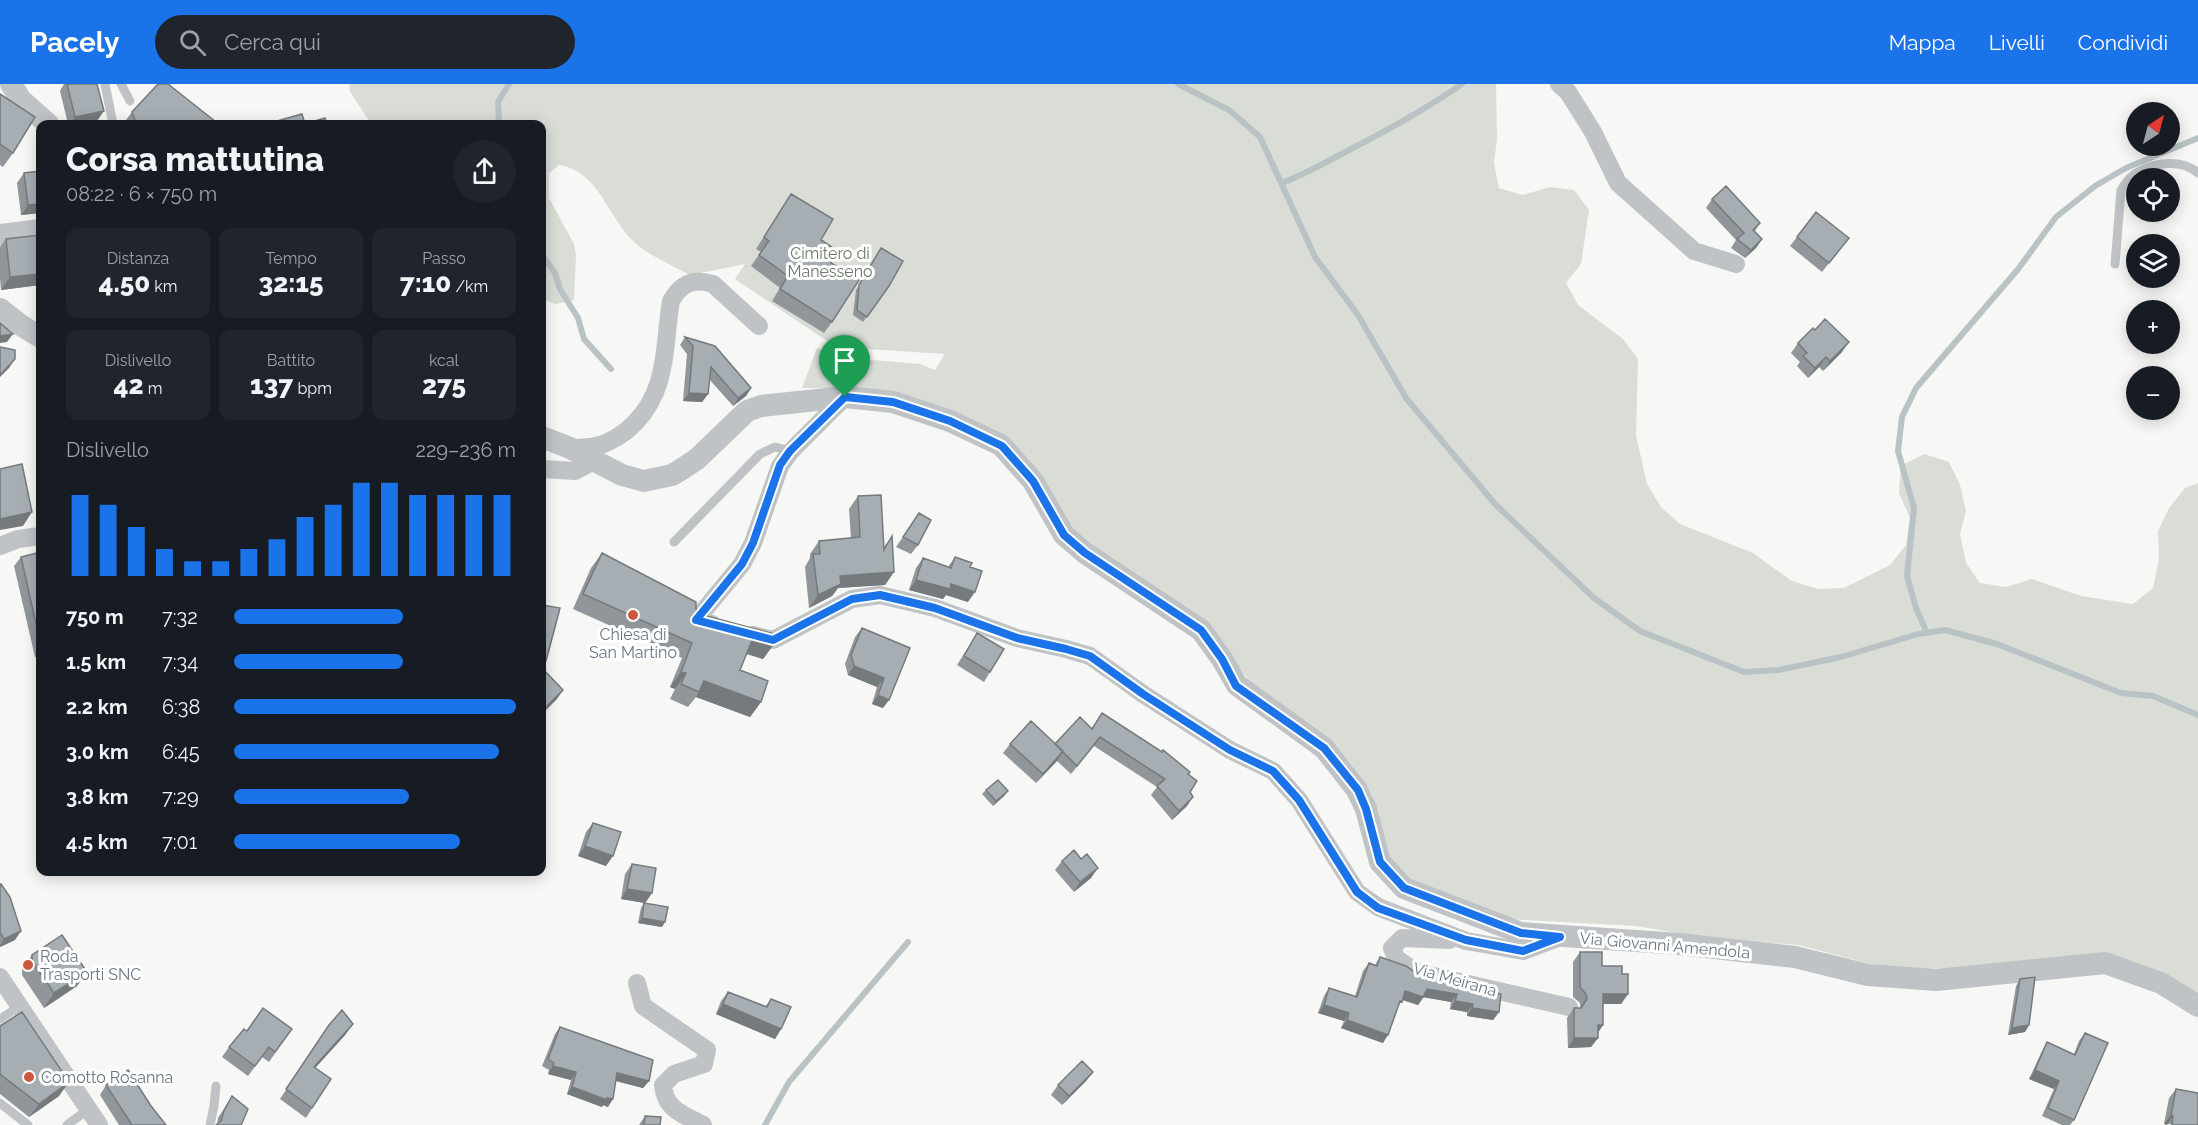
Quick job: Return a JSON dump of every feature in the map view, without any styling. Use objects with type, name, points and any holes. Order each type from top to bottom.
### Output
[{"type":"street","points":[[11,84],[21,100],[44,120]]},
{"type":"street","points":[[1559,84],[1568,92],[1593,132],[1618,183],[1694,251],[1736,264]]},
{"type":"street","points":[[0,235],[36,230]]},
{"type":"street","points":[[570,448],[593,447],[606,443],[639,420],[652,402],[662,370],[671,301],[684,285],[693,281],[713,284],[759,326]]},
{"type":"street","points":[[0,309],[36,335]]},
{"type":"street","name":"Via Giovanni Amendola","points":[[546,439],[570,448],[622,475],[644,481],[672,475],[697,459],[747,411],[760,406],[845,397],[893,402],[950,421],[1002,446],[1033,481],[1064,535],[1085,553],[1201,630],[1222,659],[1236,686],[1324,748],[1358,790],[1366,809],[1380,862],[1404,888],[1521,933],[1679,944],[1795,957],[1868,975],[1936,980],[2105,963],[2161,983],[2198,1006]]},
{"type":"street","name":"Via Meirana","points":[[845,397],[790,451],[780,465],[753,543],[742,564],[696,620],[773,640],[852,599],[880,595],[935,608],[1017,638],[1090,656],[1143,694],[1230,750],[1273,771],[1299,800],[1357,892],[1378,908],[1466,940],[1523,951],[1560,937]]},
{"type":"street","points":[[546,469],[575,471],[594,461]]},
{"type":"street","points":[[0,546],[18,539],[36,537]]},
{"type":"street","name":"Via Meirana","points":[[1466,940],[1402,938],[1392,948],[1396,958],[1416,972],[1569,1007]]},
{"type":"street","points":[[0,977],[99,1125]]},
{"type":"street","points":[[637,983],[643,1006],[707,1050],[704,1064],[674,1074],[663,1085],[664,1097],[670,1107],[703,1125]]},
{"type":"lane","points":[[105,84],[112,120]]},
{"type":"lane","points":[[121,84],[130,101]]},
{"type":"lane","points":[[2115,264],[2121,190],[2127,180],[2137,172],[2173,163],[2198,173]]},
{"type":"lane","points":[[674,542],[760,454],[776,447],[790,451]]},
{"type":"lane","points":[[0,1019],[20,1006]]},
{"type":"lane","points":[[210,1125],[216,1086]]},
{"type":"lane","points":[[0,1103],[28,1125]]},
{"type":"lane","points":[[68,1125],[89,1109]]},
{"type":"green space","name":"Cimitero di Manesseno","points":[[350,84],[1496,84],[1497,139],[1494,163],[1499,188],[1523,195],[1550,187],[1574,190],[1589,210],[1581,264],[1566,283],[1578,305],[1623,339],[1638,359],[1636,435],[1647,484],[1661,507],[1680,524],[1753,553],[1792,581],[1818,589],[1844,588],[1890,565],[1906,545],[1910,518],[1899,493],[1901,466],[1924,454],[1949,462],[1960,485],[1966,511],[1960,534],[1966,563],[1980,583],[2006,587],[2032,579],[2081,596],[2133,604],[2153,588],[2159,558],[2158,531],[2169,508],[2185,488],[2198,483],[2198,1001],[2151,973],[1953,968],[1893,970],[1799,945],[1713,939],[1636,926],[1506,919],[1415,884],[1393,866],[1372,795],[1351,764],[1314,728],[1258,691],[1218,642],[1081,552],[1021,453],[856,388],[802,388],[817,348],[837,357],[920,364],[935,370],[945,354],[836,347],[735,279],[745,264],[690,275],[647,252],[625,232],[602,197],[584,176],[573,169],[559,165],[549,173],[549,198],[574,244],[576,256],[574,300],[556,304],[546,300],[546,120],[368,120],[349,90]]},
{"type":"building","points":[[67,84],[97,84],[104,111],[75,117]]},
{"type":"building","points":[[158,84],[168,84],[213,120],[135,120],[132,112]]},
{"type":"building","points":[[0,94],[35,117],[13,153],[0,144]]},
{"type":"building","points":[[302,114],[304,120],[281,120]]},
{"type":"building","points":[[36,172],[36,204],[28,205],[24,173]]},
{"type":"building","points":[[1726,186],[1760,223],[1753,230],[1762,239],[1751,250],[1737,239],[1744,233],[1712,199]]},
{"type":"building","points":[[791,194],[833,219],[821,240],[838,251],[831,263],[859,280],[832,322],[780,289],[788,276],[759,255],[769,241],[764,237]]},
{"type":"building","points":[[1816,212],[1849,238],[1829,263],[1797,237]]},
{"type":"building","points":[[36,235],[36,274],[10,277],[6,239]]},
{"type":"building","points":[[881,248],[903,261],[867,317],[857,310],[859,285]]},
{"type":"building","points":[[1825,319],[1849,342],[1830,361],[1826,357],[1815,368],[1803,356],[1807,353],[1798,343]]},
{"type":"building","points":[[0,323],[13,334],[0,336]]},
{"type":"building","points":[[685,337],[715,346],[751,388],[738,398],[711,367],[708,394],[689,393],[693,346]]},
{"type":"building","points":[[0,347],[15,350],[15,359],[0,375]]},
{"type":"building","points":[[22,464],[32,512],[0,519],[0,469]]},
{"type":"building","points":[[881,495],[884,550],[892,536],[894,572],[840,576],[841,584],[818,595],[813,554],[820,554],[819,541],[860,537],[858,496]]},
{"type":"building","points":[[919,513],[931,520],[918,545],[903,537]]},
{"type":"building","points":[[36,553],[36,624],[21,557]]},
{"type":"building","points":[[602,553],[696,602],[696,609],[703,615],[778,635],[774,644],[753,637],[740,670],[768,681],[761,702],[704,681],[699,692],[681,684],[686,673],[681,672],[692,643],[583,594]]},
{"type":"building","points":[[955,557],[972,563],[970,567],[982,571],[975,592],[951,584],[950,589],[916,580],[923,558],[951,568]]},
{"type":"building","points":[[546,606],[560,608],[546,661]]},
{"type":"building","points":[[862,628],[910,648],[889,700],[878,695],[884,678],[854,666],[851,655]]},
{"type":"building","points":[[977,633],[1004,649],[990,672],[964,656]]},
{"type":"building","points":[[546,672],[563,690],[546,707]]},
{"type":"building","points":[[1102,713],[1162,752],[1163,750],[1190,772],[1188,774],[1197,781],[1190,792],[1193,797],[1179,811],[1157,786],[1165,779],[1100,737],[1077,766],[1055,744],[1080,717],[1092,729]]},
{"type":"building","points":[[1031,721],[1063,751],[1043,774],[1010,744]]},
{"type":"building","points":[[998,780],[1008,791],[996,801],[986,790]]},
{"type":"building","points":[[593,823],[621,832],[613,856],[585,846]]},
{"type":"building","points":[[1074,850],[1081,859],[1087,854],[1098,868],[1080,882],[1062,861]]},
{"type":"building","points":[[632,864],[656,868],[652,893],[627,889]]},
{"type":"building","points":[[0,884],[10,897],[21,931],[4,939],[0,932]]},
{"type":"building","points":[[644,903],[668,907],[665,922],[642,918]]},
{"type":"building","points":[[62,935],[87,972],[54,993],[32,961],[32,955]]},
{"type":"building","points":[[1580,952],[1602,952],[1602,966],[1622,966],[1622,974],[1628,974],[1628,994],[1603,994],[1603,1025],[1598,1025],[1598,1038],[1574,1038],[1574,1008],[1581,1008],[1587,999],[1580,987]]},
{"type":"building","points":[[1380,957],[1406,966],[1419,975],[1501,994],[1499,1012],[1472,1008],[1473,1004],[1455,1001],[1457,994],[1427,989],[1423,997],[1405,991],[1388,1035],[1347,1020],[1349,1013],[1324,1005],[1329,988],[1357,997],[1369,963],[1377,966]]},
{"type":"building","points":[[2035,977],[2029,1025],[2012,1028],[2020,979]]},
{"type":"building","points":[[728,992],[767,1007],[771,999],[791,1007],[781,1029],[723,1004]]},
{"type":"building","points":[[263,1008],[292,1029],[275,1052],[269,1047],[255,1066],[229,1047],[244,1029],[247,1031]]},
{"type":"building","points":[[342,1010],[353,1024],[314,1067],[331,1079],[312,1108],[286,1089],[329,1025]]},
{"type":"building","points":[[22,1012],[69,1082],[39,1104],[0,1074],[0,1026]]},
{"type":"building","points":[[560,1027],[653,1060],[649,1081],[617,1073],[613,1099],[607,1098],[607,1100],[572,1087],[576,1072],[553,1066],[554,1063],[548,1059]]},
{"type":"building","points":[[2085,1033],[2108,1043],[2074,1120],[2048,1108],[2059,1081],[2035,1070],[2047,1042],[2075,1055]]},
{"type":"building","points":[[1082,1061],[1093,1072],[1069,1096],[1058,1085]]},
{"type":"building","points":[[128,1070],[166,1125],[132,1125],[106,1085]]},
{"type":"building","points":[[2176,1089],[2198,1093],[2198,1125],[2172,1125],[2173,1116],[2171,1115]]},
{"type":"building","points":[[232,1096],[248,1109],[241,1125],[216,1125],[221,1121]]},
{"type":"building","points":[[645,1116],[661,1117],[660,1125],[644,1125]]},
{"type":"waterway","points":[[499,120],[498,102],[509,84]]},
{"type":"waterway","points":[[1178,84],[1229,110],[1260,137],[1315,257],[1358,315],[1406,398],[1495,504],[1594,598],[1640,631],[1744,672],[1778,670],[1841,657],[1918,634],[1945,630],[1997,644],[2121,693],[2153,696],[2198,715]]},
{"type":"waterway","points":[[1282,183],[1316,168],[1392,127],[1462,84]]},
{"type":"waterway","points":[[1927,633],[1916,608],[1907,576],[1914,508],[1898,451],[1902,417],[1916,388],[2019,268],[2056,217],[2095,186],[2126,168],[2198,138]]},
{"type":"waterway","points":[[546,261],[578,318],[584,339],[611,369]]},
{"type":"waterway","points":[[765,1125],[789,1082],[908,942]]},
{"type":"place","name":"Chiesa di San Martino","points":[[633,615]]},
{"type":"place","name":"Roda Trasporti SNC","points":[[28,965]]},
{"type":"place","name":"Comotto Rosanna","points":[[29,1077]]},
{"type":"route","points":[[845,397],[893,402],[950,421],[1002,446],[1033,481],[1064,535],[1085,553],[1201,630],[1222,659],[1236,686],[1324,748],[1358,790],[1366,809],[1380,862],[1404,888],[1521,933],[1560,937],[1523,951],[1466,940],[1378,908],[1357,892],[1299,800],[1273,771],[1230,750],[1143,694],[1090,656],[1017,638],[935,608],[880,595],[852,599],[773,640],[696,620],[742,564],[753,543],[780,465],[790,451],[845,397]]}]
